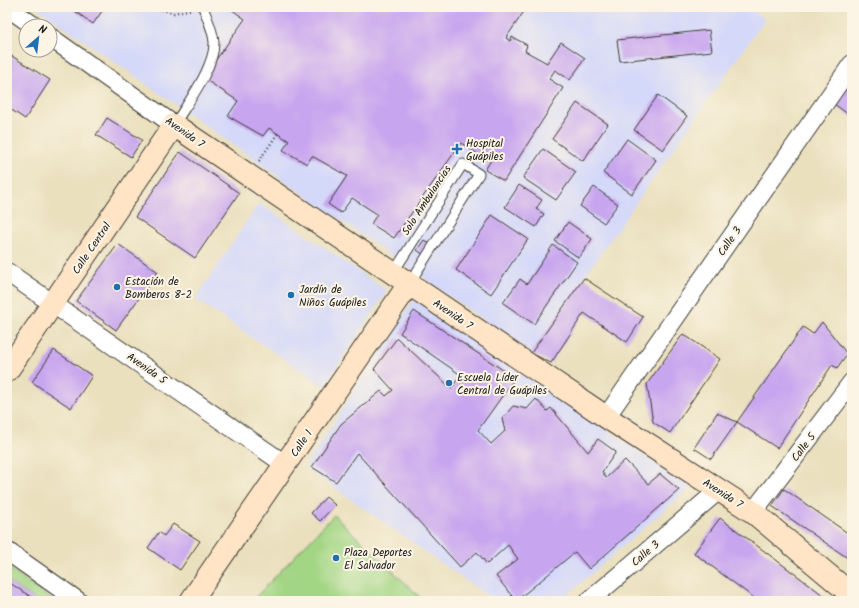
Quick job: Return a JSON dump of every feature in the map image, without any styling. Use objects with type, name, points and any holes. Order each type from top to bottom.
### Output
[{"type":"main road","name":"Avenida 7","points":[[174,125],[606,417],[753,512],[852,595]]},
{"type":"main road","name":"Calle Central","points":[[7,371],[54,304],[174,125]]},
{"type":"main road","name":"Calle 1","points":[[191,601],[286,464],[401,278]]},
{"type":"street","points":[[7,7],[23,18]]},
{"type":"street","name":"Avenida 7","points":[[58,43],[174,125]]},
{"type":"street","name":"Calle 3","points":[[606,417],[852,64]]},
{"type":"street","name":"Avenida 5","points":[[7,272],[286,464]]},
{"type":"street","name":"Calle 5","points":[[753,512],[852,382]]},
{"type":"street","name":"Calle 3","points":[[589,601],[719,490]]},
{"type":"street","points":[[7,551],[78,601]]},
{"type":"lane","points":[[174,125],[205,72],[212,56],[214,44],[213,34],[199,8]]},
{"type":"lane","name":"Solo Ambulancias","points":[[463,164],[479,174],[401,278],[463,164]]},
{"type":"path","points":[[150,7],[174,13],[199,8]]},
{"type":"path","points":[[248,175],[278,133]]},
{"type":"shaded area","name":"Hospital Guápiles","points":[[36,7],[748,7],[765,19],[531,353],[58,22],[58,18],[52,18]]},
{"type":"shaded area","name":"Jardín de Niños Guápiles","points":[[259,203],[387,291],[324,386],[195,299]]},
{"type":"shaded area","name":"Escuela Líder Central de Guápiles","points":[[414,299],[691,487],[560,601],[495,601],[305,467]]},
{"type":"green space","name":"Plaza Deportes El Salvador","points":[[334,515],[424,601],[252,601]]},
{"type":"green space","points":[[7,567],[53,601],[37,601],[7,581]]},
{"type":"building","points":[[69,7],[105,7],[93,24]]},
{"type":"building","points":[[228,7],[527,7],[506,38],[510,41],[512,37],[527,45],[525,51],[547,63],[561,42],[585,58],[570,80],[555,70],[549,79],[563,88],[504,181],[485,170],[493,157],[490,156],[487,160],[461,143],[394,238],[371,224],[377,214],[352,198],[341,213],[328,204],[347,176],[312,156],[307,164],[283,150],[289,141],[269,128],[263,136],[228,116],[238,101],[203,78],[245,19]]},
{"type":"building","points":[[709,30],[712,51],[620,61],[617,40]]},
{"type":"building","points":[[7,53],[50,80],[25,119],[7,107]]},
{"type":"building","points":[[852,80],[852,117],[834,104]]},
{"type":"building","points":[[658,95],[687,116],[663,150],[634,130]]},
{"type":"building","points":[[577,103],[608,124],[583,161],[552,139]]},
{"type":"building","points":[[107,118],[142,140],[131,157],[96,135]]},
{"type":"building","points":[[627,139],[656,160],[632,194],[603,173]]},
{"type":"building","points":[[543,149],[576,172],[556,200],[523,178]]},
{"type":"building","points":[[180,152],[239,193],[195,258],[135,217]]},
{"type":"building","points":[[519,185],[542,200],[536,209],[544,214],[536,227],[505,207]]},
{"type":"building","points":[[594,187],[618,204],[604,223],[580,206]]},
{"type":"building","points":[[492,215],[528,239],[491,294],[456,270]]},
{"type":"building","points":[[568,222],[592,239],[579,258],[555,241]]},
{"type":"building","points":[[424,240],[431,245],[424,255],[417,250]]},
{"type":"building","name":"Estación de Bomberos 8-2","points":[[118,244],[158,272],[116,330],[76,301]]},
{"type":"building","points":[[553,245],[577,262],[534,324],[503,303],[520,279],[527,284]]},
{"type":"building","points":[[584,278],[643,317],[627,342],[584,313],[551,363],[531,353]]},
{"type":"building","name":"Escuela Líder Central de Guápiles","points":[[414,311],[515,378],[478,430],[491,444],[505,431],[502,419],[513,406],[527,409],[536,399],[547,411],[551,408],[588,452],[598,439],[616,452],[602,472],[606,478],[625,460],[648,484],[660,474],[679,490],[589,569],[575,552],[516,601],[496,576],[518,559],[508,545],[487,564],[477,552],[460,567],[357,453],[336,482],[312,467],[341,424],[381,391],[386,396],[393,390],[374,369],[397,338],[451,388],[461,375],[400,333]]},
{"type":"building","points":[[822,322],[847,354],[837,368],[832,365],[777,448],[737,422],[803,327],[813,334]]},
{"type":"building","points":[[683,334],[720,359],[670,433],[653,422],[647,384]]},
{"type":"building","points":[[54,350],[92,376],[71,408],[32,382]]},
{"type":"building","points":[[717,413],[737,422],[711,459],[694,448]]},
{"type":"building","points":[[784,489],[852,536],[852,561],[772,506]]},
{"type":"building","points":[[326,497],[335,505],[320,521],[311,513]]},
{"type":"building","points":[[720,518],[827,598],[826,601],[758,601],[694,553]]},
{"type":"building","points":[[173,524],[200,541],[180,570],[148,548],[159,532],[164,536]]},
{"type":"building","points":[[7,581],[37,601],[7,601]]},
{"type":"place","name":"Hospital Guápiles","points":[[457,149]]},
{"type":"place","name":"Estación de Bomberos 8-2","points":[[117,287]]},
{"type":"place","name":"Jardín de Niños Guápiles","points":[[291,295]]},
{"type":"place","name":"Escuela Líder Central de Guápiles","points":[[449,383]]},
{"type":"place","name":"Plaza Deportes El Salvador","points":[[336,558]]}]
